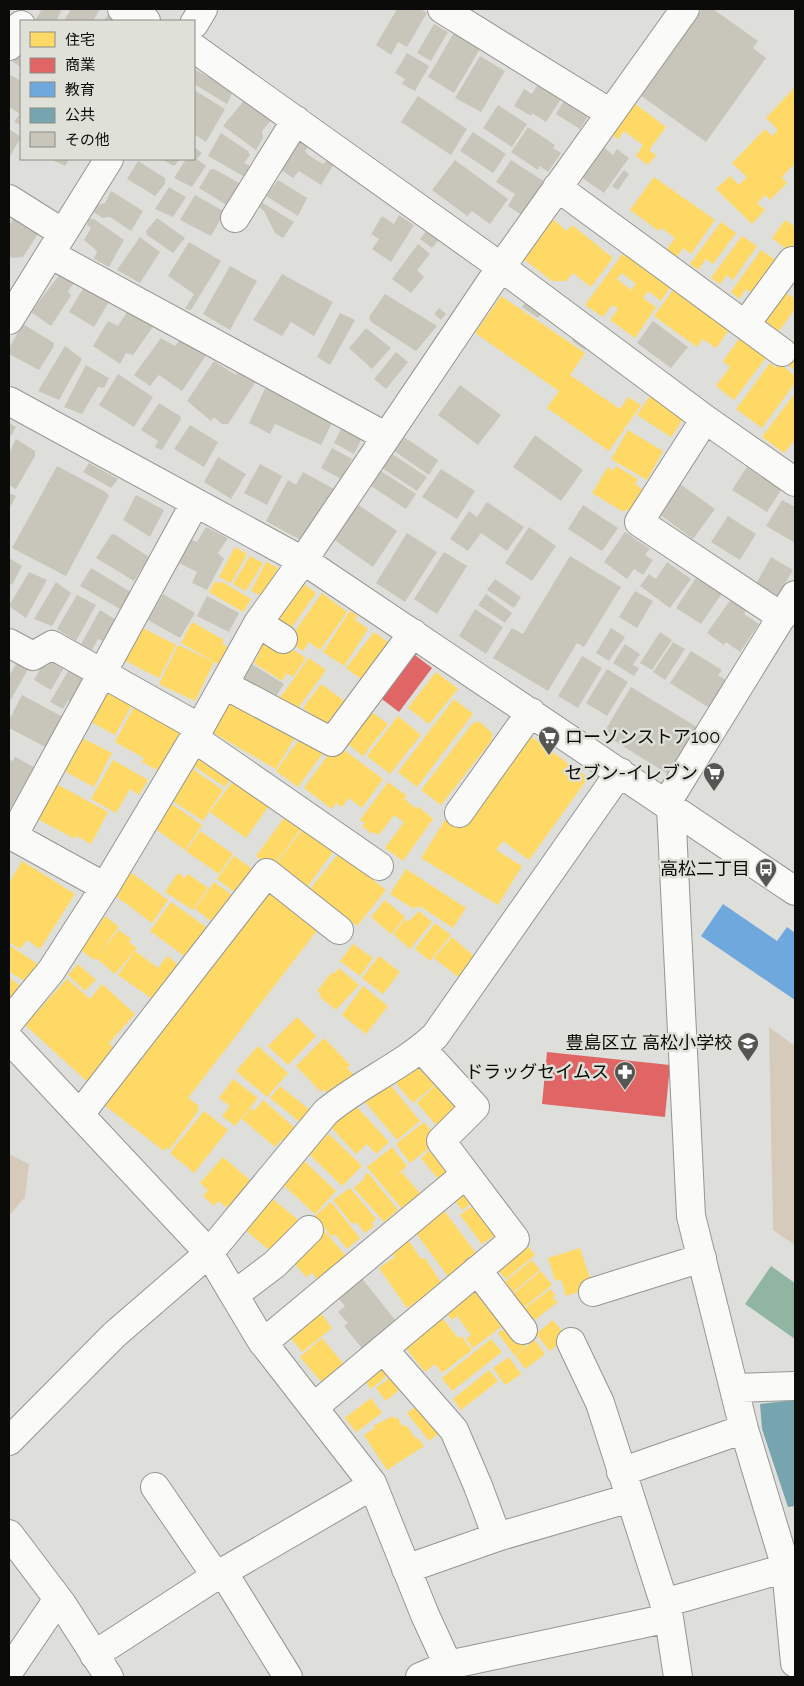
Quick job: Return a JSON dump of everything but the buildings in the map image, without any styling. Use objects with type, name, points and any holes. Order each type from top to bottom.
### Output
[{"type":"street","points":[[24,20],[31,9]]},
{"type":"street","points":[[122,9],[144,20]]},
{"type":"street","points":[[195,22],[203,9]]},
{"type":"street","points":[[442,9],[610,113]]},
{"type":"street","points":[[9,1022],[51,970],[105,887],[225,685],[258,623],[302,562],[385,436],[501,267],[685,9]]},
{"type":"street","points":[[9,46],[20,27]]},
{"type":"street","points":[[195,49],[501,267],[705,419],[795,482]]},
{"type":"street","points":[[235,218],[296,120]]},
{"type":"street","points":[[9,320],[108,160]]},
{"type":"street","points":[[557,187],[782,352]]},
{"type":"street","points":[[9,199],[56,243],[385,436]]},
{"type":"street","points":[[745,325],[792,261]]},
{"type":"street","points":[[9,401],[302,562],[531,712],[795,891]]},
{"type":"street","points":[[705,419],[639,522],[788,606],[668,805],[691,1216],[744,1429],[786,1568],[795,1663]]},
{"type":"street","points":[[105,887],[11,835],[194,503]]},
{"type":"street","points":[[258,623],[282,639]]},
{"type":"street","points":[[225,685],[332,742],[413,634]]},
{"type":"street","points":[[9,643],[33,656],[52,645],[101,673],[197,733],[379,866]]},
{"type":"street","points":[[459,812],[531,712]]},
{"type":"street","points":[[9,1441],[114,1335],[209,1253],[326,1112],[348,1093],[375,1079],[422,1048],[435,1036],[620,772]]},
{"type":"street","points":[[80,1114],[267,873],[339,930]]},
{"type":"street","points":[[9,1038],[209,1253],[263,1343],[373,1485],[448,1671]]},
{"type":"street","points":[[314,1407],[515,1239],[441,1141],[475,1107],[422,1048]]},
{"type":"street","points":[[263,1343],[466,1174]]},
{"type":"street","points":[[234,1295],[275,1264],[308,1230]]},
{"type":"street","points":[[593,1292],[702,1258]]},
{"type":"street","points":[[477,1270],[523,1330]]},
{"type":"street","points":[[571,1342],[600,1403],[667,1610],[678,1677]]},
{"type":"street","points":[[383,1349],[454,1430],[497,1537]]},
{"type":"street","points":[[735,1388],[795,1386]]},
{"type":"street","points":[[621,1472],[744,1429]]},
{"type":"street","points":[[94,1654],[219,1574],[373,1485]]},
{"type":"street","points":[[155,1487],[219,1574],[288,1677]]},
{"type":"street","points":[[406,1569],[497,1537],[630,1498]]},
{"type":"street","points":[[9,1534],[58,1599],[109,1677]]},
{"type":"street","points":[[420,1677],[448,1671],[667,1610],[786,1568]]},
{"type":"street","points":[[9,1671],[58,1599]]},
{"type":"shaded area","points":[[769,1027],[795,1046],[795,1245],[773,1230]]},
{"type":"shaded area","points":[[9,1154],[29,1164],[25,1197],[9,1216]]},
{"type":"shaded area","points":[[771,1266],[795,1283],[795,1339],[745,1304]]},
{"type":"place","name":"ローソンストア100","points":[[549,756]]},
{"type":"place","name":"セブン-イレブン","points":[[714,792]]},
{"type":"place","name":"高松二丁目","points":[[766,888]]},
{"type":"place","name":"豊島区立 高松小学校","points":[[748,1062]]},
{"type":"place","name":"ドラッグセイムス","points":[[625,1091]]}]
